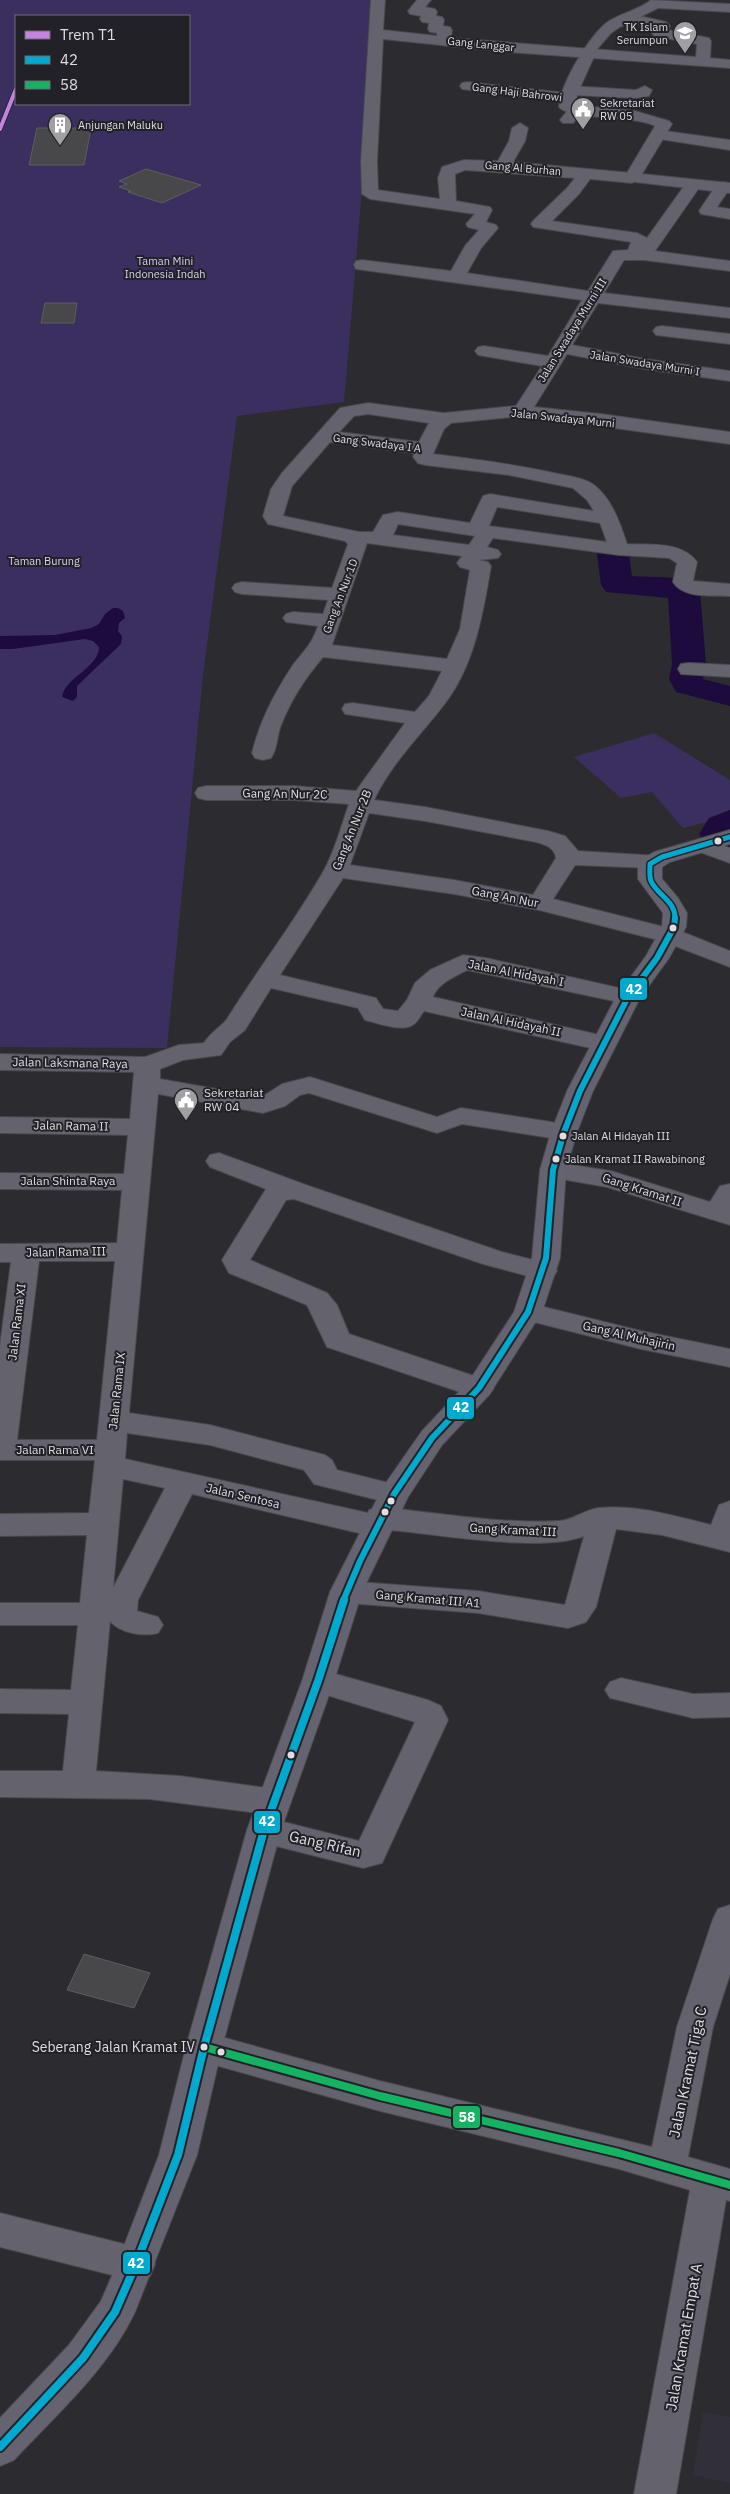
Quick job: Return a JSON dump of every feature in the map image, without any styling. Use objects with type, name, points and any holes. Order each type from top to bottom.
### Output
[{"type":"main road","points":[[0,2447],[83,2358],[115,2312],[136,2264],[178,2155],[204,2047],[269,1816],[318,1681],[346,1592],[384,1513],[432,1438],[479,1388],[528,1312],[543,1271],[548,1245],[553,1170],[564,1132],[604,1043],[628,997],[671,936],[674,927],[674,913],[670,903],[654,887],[650,879],[650,864],[652,861],[722,844]]},
{"type":"street","points":[[378,0],[369,161],[370,194],[482,209],[484,211],[481,218],[474,224],[490,227],[473,246],[468,259],[456,277]]},
{"type":"street","points":[[424,0],[415,11],[430,12],[427,19],[437,20],[435,29],[445,30],[443,40]]},
{"type":"street","points":[[570,97],[587,52],[608,27],[657,2],[730,8]]},
{"type":"street","points":[[626,18],[661,25],[663,26],[659,33],[704,41],[703,62]]},
{"type":"street","name":"Gang Langgar","points":[[376,34],[507,48],[587,52],[730,64]]},
{"type":"street","points":[[497,64],[507,48]]},
{"type":"street","name":"Gang Haji Bahrowi","points":[[467,86],[570,97]]},
{"type":"street","points":[[570,97],[636,94],[644,93],[645,90]]},
{"type":"street","points":[[570,97],[658,120],[664,124],[632,178]]},
{"type":"street","points":[[450,152],[506,167],[520,128]]},
{"type":"street","points":[[658,136],[730,145]]},
{"type":"street","name":"Gang Al Burhan","points":[[448,204],[445,178],[448,170],[475,165],[726,188]]},
{"type":"street","points":[[585,174],[572,191],[539,224],[638,238],[640,240],[635,255],[730,266]]},
{"type":"street","name":"Jalan Swadaya Murni III","points":[[522,412],[617,257],[635,255],[693,184]]},
{"type":"street","points":[[726,188],[707,211],[730,214]]},
{"type":"street","points":[[362,265],[595,295],[622,301],[730,313]]},
{"type":"street","points":[[662,331],[730,339]]},
{"type":"street","name":"Jalan Swadaya Murni I","points":[[505,342],[558,354],[730,376]]},
{"type":"street","points":[[484,351],[558,354]]},
{"type":"street","name":"Jalan Swadaya Murni","points":[[352,536],[280,521],[273,516],[283,485],[346,412],[354,409],[371,409],[413,416],[446,418],[522,412],[730,438]]},
{"type":"street","points":[[446,418],[436,426],[422,457],[431,461],[509,469],[579,484],[585,487],[609,519],[613,549]]},
{"type":"street","name":"Gang Swadaya I A","points":[[327,436],[427,449]]},
{"type":"street","points":[[352,536],[382,538],[483,552],[482,531],[490,500],[609,519]]},
{"type":"street","points":[[382,538],[384,529],[390,519],[398,518],[613,549],[670,552],[681,555],[688,566],[683,582],[687,586],[730,590]]},
{"type":"street","name":"Gang An Nur 1D","points":[[319,650],[357,552],[358,544],[352,536]]},
{"type":"street","name":"Gang An Nur 2B","points":[[145,1071],[179,1053],[212,1050],[220,1037],[236,1025],[248,1002],[336,870],[362,802],[374,779],[438,698],[470,629],[481,566],[467,563],[483,552]]},
{"type":"street","points":[[242,588],[340,596]]},
{"type":"street","points":[[294,618],[330,621]]},
{"type":"street","points":[[263,753],[269,729],[281,701],[302,668],[319,650],[454,666]]},
{"type":"street","points":[[689,669],[730,671]]},
{"type":"street","points":[[353,710],[421,719]]},
{"type":"street","name":"Gang An Nur 2C","points":[[206,793],[302,793],[362,802],[540,836],[558,841],[566,850],[568,858]]},
{"type":"street","points":[[539,903],[568,858],[652,861]]},
{"type":"street","name":"Gang An Nur","points":[[336,870],[454,887],[539,903],[671,936],[730,960]]},
{"type":"street","name":"Jalan Al Hidayah I","points":[[265,978],[367,1003],[374,1015],[402,1021],[407,1018],[419,1001],[424,988],[439,975],[463,962],[472,962],[628,997]]},
{"type":"street","name":"Jalan Al Hidayah II","points":[[419,1001],[437,1007],[478,1014],[604,1043]]},
{"type":"street","name":"Jalan Laksmana Raya","points":[[0,1062],[145,1071]]},
{"type":"street","points":[[145,1071],[264,1105],[276,1101],[291,1089],[310,1085],[437,1125],[442,1125],[454,1117],[461,1116],[564,1132]]},
{"type":"street","name":"Jalan Rama IX","points":[[78,1784],[131,1252],[145,1071]]},
{"type":"street","name":"Jalan Rama II","points":[[0,1125],[142,1127]]},
{"type":"street","points":[[219,1161],[296,1191],[493,1258],[543,1271]]},
{"type":"street","name":"Gang Kramat II","points":[[553,1170],[611,1179],[725,1207]]},
{"type":"street","name":"Jalan Shinta Raya","points":[[0,1181],[136,1182]]},
{"type":"street","points":[[296,1191],[277,1193],[236,1260],[239,1268],[317,1300],[323,1305],[337,1340],[479,1388]]},
{"type":"street","name":"Jalan Rama III","points":[[13,1253],[131,1252]]},
{"type":"street","name":"Jalan Rama XI","points":[[1,1450],[13,1253]]},
{"type":"street","name":"Gang Al Muhajirin","points":[[528,1312],[642,1340],[730,1358]]},
{"type":"street","points":[[111,1445],[179,1430],[251,1446],[314,1462],[321,1467],[325,1477],[384,1513]]},
{"type":"street","name":"Jalan Rama VI","points":[[1,1450],[111,1445]]},
{"type":"street","name":"Jalan Sentosa","points":[[111,1445],[183,1482],[384,1513]]},
{"type":"street","points":[[147,1625],[126,1620],[121,1613],[122,1600],[183,1482]]},
{"type":"street","name":"Gang Kramat III","points":[[384,1513],[473,1528],[562,1532],[593,1519],[604,1518],[727,1530]]},
{"type":"street","name":"Gang Kramat III A1","points":[[346,1592],[418,1600],[478,1602],[568,1618],[575,1614],[580,1607],[604,1518]]},
{"type":"street","points":[[0,1525],[103,1524]]},
{"type":"street","points":[[0,1614],[94,1614]]},
{"type":"street","name":"Gang Rifan","points":[[269,1816],[363,1855],[370,1854],[432,1720],[429,1714],[318,1681]]},
{"type":"street","points":[[621,1690],[693,1706],[730,1705]]},
{"type":"street","points":[[0,1701],[85,1702]]},
{"type":"street","points":[[0,1784],[78,1784],[178,1789],[269,1816]]},
{"type":"street","name":"Jalan Kramat Tiga C","points":[[667,2167],[695,2026],[730,1920]]},
{"type":"street","points":[[204,2047],[380,2096],[619,2153],[721,2182]]},
{"type":"street","name":"Jalan Kramat Empat A","points":[[655,2494],[721,2182]]},
{"type":"street","points":[[0,2230],[136,2264]]},
{"type":"shaded area","points":[[113,608],[123,611],[125,618],[119,623],[118,631],[122,636],[121,644],[77,686],[77,697],[73,701],[62,697],[64,690],[94,661],[99,647],[93,641],[85,639],[13,649],[0,649],[0,636],[55,635],[91,628],[99,624],[105,614]]},
{"type":"shaded area","points":[[703,2412],[730,2417],[730,2483],[693,2475]]},
{"type":"green space","name":"Taman Mini Indonesia Indah","points":[[0,0],[378,0],[344,402],[237,416],[203,675],[167,1048],[0,1047]]},
{"type":"green space","points":[[654,733],[730,780],[730,810],[707,822],[683,828],[652,792],[621,798],[574,757]]},
{"type":"building","name":"Anjungan Maluku","points":[[37,128],[91,128],[84,165],[29,165]]},
{"type":"building","points":[[146,169],[201,185],[162,203],[128,192],[131,191],[119,187],[127,184],[119,181]]},
{"type":"building","points":[[45,303],[77,303],[74,323],[41,323]]},
{"type":"building","points":[[84,1954],[150,1973],[134,2008],[67,1990]]},
{"type":"waterway","points":[[613,554],[617,585],[681,589],[684,591],[689,664],[686,679],[688,685],[730,696]]},
{"type":"waterway","points":[[730,821],[722,826],[717,834],[724,844],[730,847]]},
{"type":"tram line","name":"T1","points":[[0,129],[15,92]]},
{"type":"transit line","name":"42","points":[[0,2447],[83,2358],[115,2312],[136,2264],[178,2155],[204,2047],[264,1830],[318,1681],[346,1592],[394,1494],[432,1438],[479,1388],[528,1312],[546,1258],[553,1170],[564,1132],[580,1091],[628,997],[657,958],[674,927],[675,913],[670,903],[650,879],[650,864],[662,857],[730,837]]},
{"type":"transit line","name":"58","points":[[204,2047],[380,2096],[619,2153],[730,2185]]},
{"type":"place","name":"TK Islam Serumpun","points":[[685,54]]},
{"type":"place","name":"Sekretariat RW 05","points":[[583,130]]},
{"type":"place","name":"Anjungan Maluku","points":[[60,146]]},
{"type":"place","name":"Sekretariat RW 04","points":[[186,1121]]},
{"type":"place","name":"Jalan Al Hidayah III","points":[[563,1136]]},
{"type":"place","name":"Jalan Kramat II Rawabinong","points":[[556,1159]]},
{"type":"place","name":"Seberang Jalan Kramat IV","points":[[204,2047]]},
{"type":"park label","name":"Taman Burung","points":[[44,561]]}]
